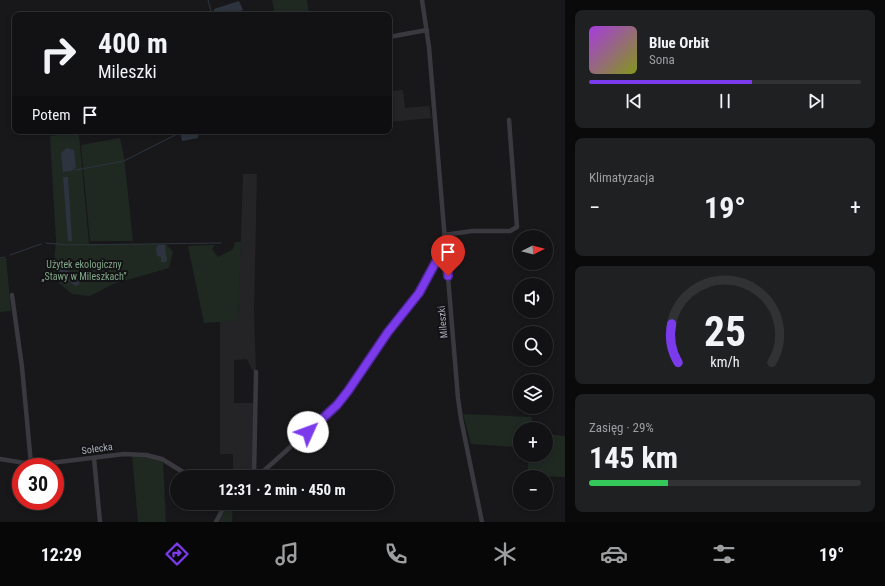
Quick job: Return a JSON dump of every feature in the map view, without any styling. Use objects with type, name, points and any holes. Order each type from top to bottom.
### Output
[{"type":"street","name":"Mileszki","points":[[422,0],[427,30],[454,356],[461,420],[482,522]]},
{"type":"street","points":[[392,36],[427,30]]},
{"type":"street","points":[[444,234],[510,231],[517,226],[509,120]]},
{"type":"street","points":[[265,470],[340,401],[388,332],[419,293],[445,245]]},
{"type":"street","points":[[12,295],[22,368],[30,458]]},
{"type":"street","points":[[254,470],[256,372]]},
{"type":"street","name":"Sołecka","points":[[64,461],[124,454],[153,456],[162,459],[179,470]]},
{"type":"street","name":"Sołecka","points":[[0,458],[12,460]]},
{"type":"street","points":[[94,458],[100,522]]},
{"type":"street","points":[[216,522],[222,510]]},
{"type":"shaded area","points":[[239,1],[243,10],[237,12],[214,12],[214,9]]},
{"type":"shaded area","points":[[403,90],[405,108],[429,106],[431,118],[392,122],[392,91]]},
{"type":"shaded area","points":[[181,134],[199,134],[198,138],[182,141]]},
{"type":"shaded area","points":[[67,148],[74,150],[76,167],[71,171],[63,172],[61,153]]},
{"type":"shaded area","points":[[243,174],[257,174],[254,312],[256,371],[253,371],[247,359],[234,360],[234,403],[254,403],[252,470],[233,470],[233,454],[220,454],[220,321],[238,320]]},
{"type":"shaded area","points":[[63,177],[68,177],[72,241],[68,241]]},
{"type":"shaded area","points":[[158,245],[165,245],[166,262],[161,262],[161,257],[157,256],[156,248]]},
{"type":"shaded area","points":[[61,265],[79,280],[80,283],[77,286],[58,272],[58,266]]},
{"type":"green space","points":[[272,0],[307,0],[309,12],[274,12]]},
{"type":"green space","name":"Użytek ekologiczny „Stawy w Mileszkach”","points":[[65,134],[79,135],[89,244],[166,244],[173,252],[169,268],[113,284],[90,296],[72,294],[53,278],[56,241],[50,136]]},
{"type":"green space","points":[[120,138],[124,157],[133,241],[90,241],[81,145]]},
{"type":"green space","points":[[235,242],[241,242],[238,321],[204,323],[188,246],[215,245],[212,249],[218,257],[233,249]]},
{"type":"green space","points":[[6,257],[11,311],[0,312],[0,259]]},
{"type":"green space","points":[[463,414],[532,417],[532,422],[513,422],[513,447],[471,444]]},
{"type":"green space","points":[[553,435],[565,436],[565,477],[553,477],[553,470],[528,470],[528,462],[553,462]]},
{"type":"green space","points":[[132,456],[153,458],[163,462],[166,522],[138,522]]},
{"type":"green space","points":[[225,510],[233,510],[232,522],[219,522]]},
{"type":"waterway","points":[[208,0],[211,12]]},
{"type":"waterway","points":[[73,169],[76,170],[124,161],[177,134]]},
{"type":"waterway","points":[[46,243],[68,245],[221,243]]},
{"type":"waterway","points":[[10,255],[41,244]]},
{"type":"waterway","points":[[0,258],[4,257]]},
{"type":"route","points":[[308,432],[337,405],[348,391],[388,332],[419,293],[445,245],[448,276]]}]
